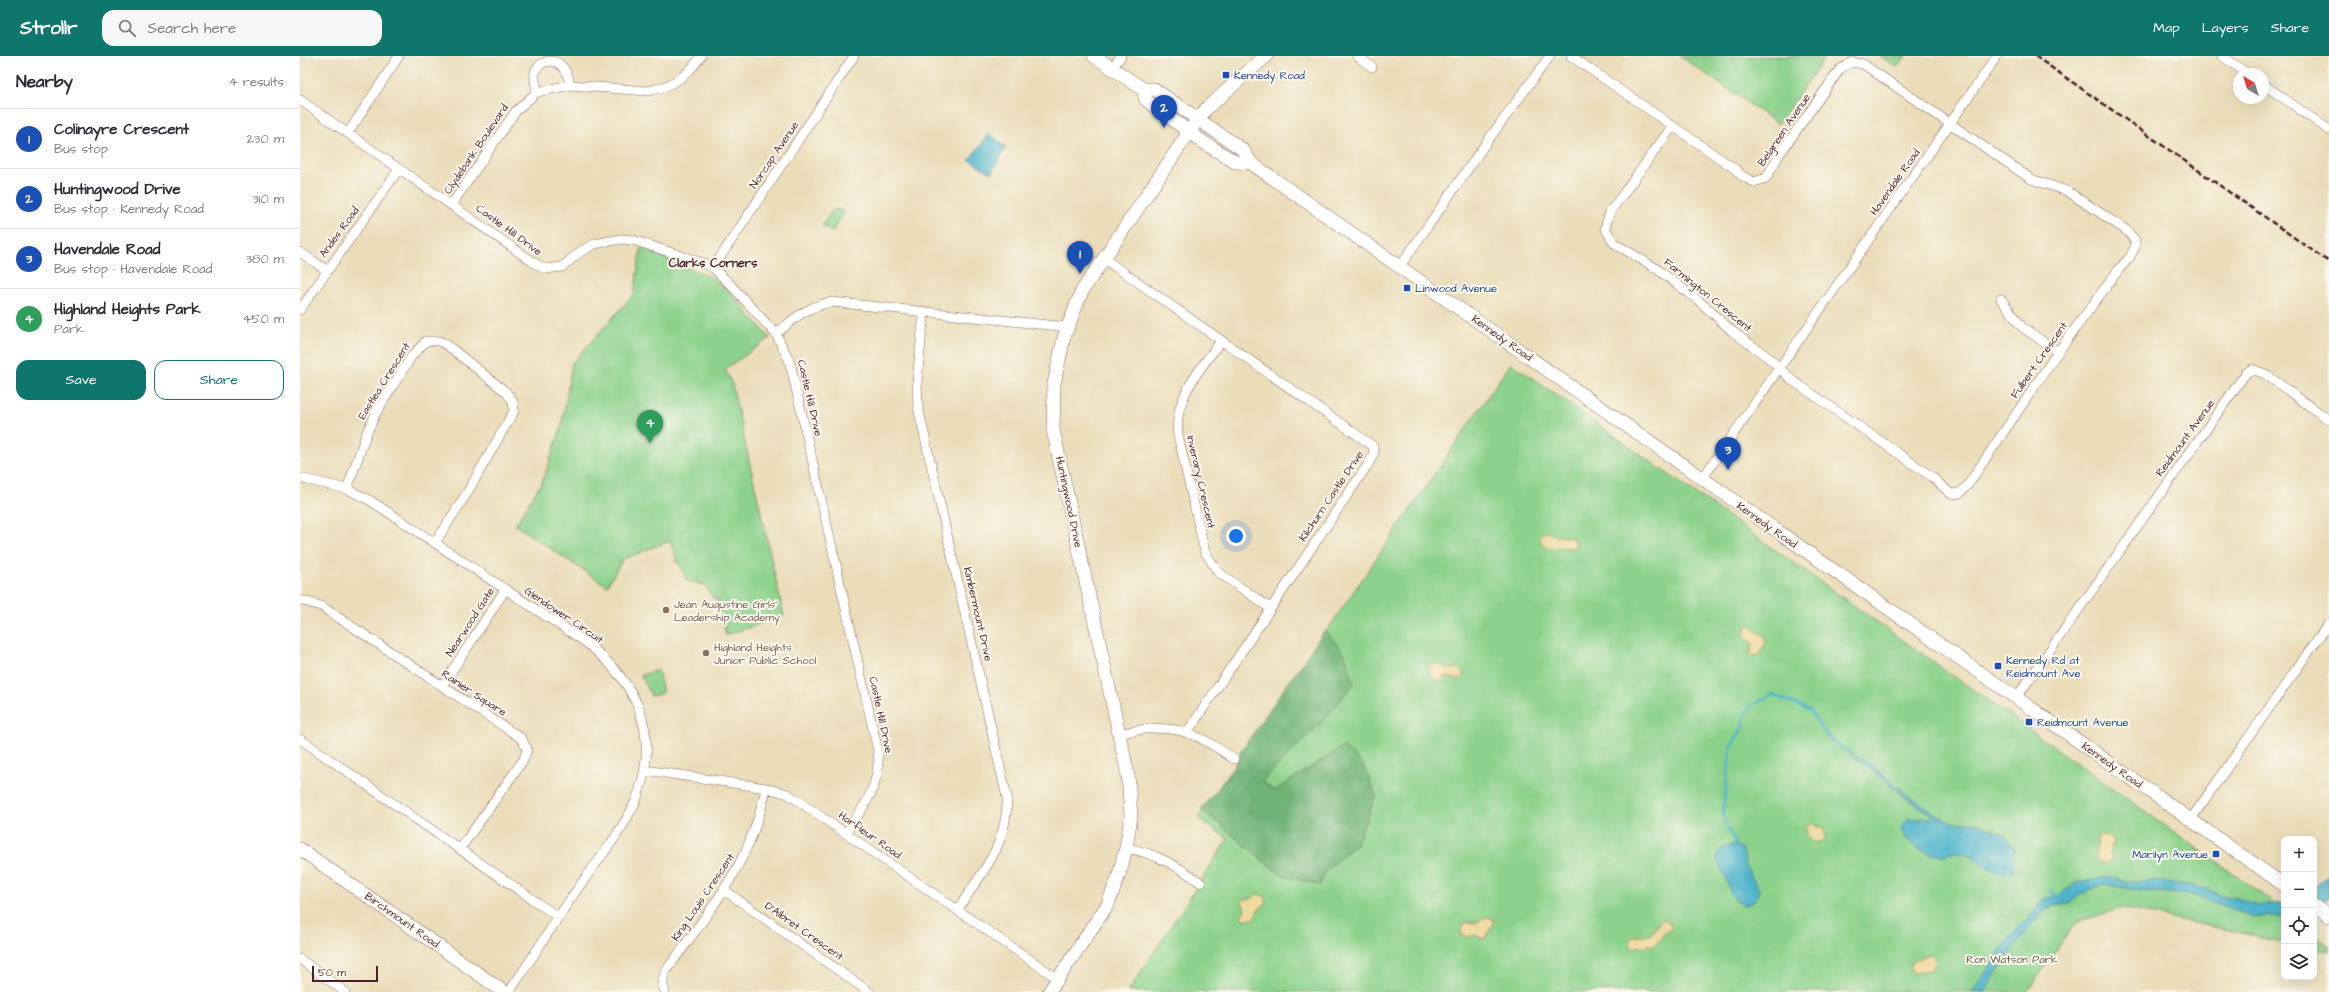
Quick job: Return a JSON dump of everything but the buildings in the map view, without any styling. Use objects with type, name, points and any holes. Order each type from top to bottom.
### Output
[{"type":"main road","name":"Kennedy Road","points":[[1094,56],[1142,89],[1154,89],[1198,119],[1242,150],[1251,163],[2281,883]]},
{"type":"main road","name":"Huntingwood Drive","points":[[1050,992],[1108,904],[1119,875],[1126,848],[1130,816],[1128,775],[1053,430],[1054,384],[1067,327],[1082,290],[1198,119],[1207,108],[1266,56]]},
{"type":"main road","name":"Kennedy Road","points":[[1142,89],[1146,100],[1189,132],[1235,162],[1251,163]]},
{"type":"main road","name":"Birchmount Road","points":[[300,849],[504,992]]},
{"type":"street","points":[[348,133],[399,56]]},
{"type":"street","name":"Clydebank Boulevard","points":[[452,204],[515,112],[537,92],[570,84],[647,92],[659,89],[680,80],[701,56]]},
{"type":"street","name":"Norcap Avenue","points":[[713,268],[854,56]]},
{"type":"street","points":[[1112,68],[1121,56]]},
{"type":"street","points":[[1357,56],[1372,67]]},
{"type":"street","points":[[1400,266],[1486,142],[1550,56]]},
{"type":"street","name":"Belgreen Avenue","points":[[1571,56],[1742,176],[1754,182],[1770,173],[1779,155],[1840,69],[1852,62],[1865,65],[1951,124]]},
{"type":"street","name":"Havendale Road","points":[[1702,479],[1997,56]]},
{"type":"street","points":[[2222,56],[2239,68]]},
{"type":"street","points":[[537,92],[535,72],[540,64],[548,60],[557,61],[564,68],[570,84]]},
{"type":"street","points":[[2269,88],[2329,130]]},
{"type":"street","name":"Castle Hill Drive","points":[[300,100],[452,204],[539,266],[546,269],[562,267],[580,252],[594,244],[621,239],[632,240],[713,268],[776,334],[789,360],[793,375],[878,751],[879,766],[873,791],[846,833]]},
{"type":"street","name":"Fulbert Crescent","points":[[1780,369],[1792,380],[1932,477],[1951,494],[1956,494],[1967,486],[2058,352],[2119,269],[2130,257],[2135,247],[2135,240],[2126,230],[2071,194],[2031,179],[1951,124]]},
{"type":"street","name":"Farmington Crescent","points":[[1672,127],[1610,212],[1605,228],[1607,235],[1614,243],[1656,269],[1698,300],[1720,321],[1780,369]]},
{"type":"street","name":"Andes Road","points":[[300,310],[326,270],[399,169]]},
{"type":"street","points":[[300,252],[326,270]]},
{"type":"street","name":"Kilchurn Castle Drive","points":[[1103,258],[1220,342],[1373,446],[1374,453],[1370,463],[1270,608],[1188,731]]},
{"type":"street","points":[[2002,299],[2022,327],[2058,352]]},
{"type":"street","points":[[776,334],[806,310],[816,305],[832,302],[1067,327]]},
{"type":"street","name":"Kimbermount Drive","points":[[924,312],[917,381],[918,407],[1007,798],[1006,825],[1001,840],[957,910]]},
{"type":"street","name":"Eastlea Crescent","points":[[347,489],[367,432],[377,411],[411,357],[426,341],[439,341],[447,345],[506,392],[513,401],[514,411],[468,493],[435,542]]},
{"type":"street","name":"Inverary Crescent","points":[[1220,342],[1188,388],[1179,406],[1176,415],[1178,435],[1205,552],[1218,572],[1270,608]]},
{"type":"street","name":"Reidmount Avenue","points":[[2016,698],[2246,373],[2252,369],[2265,374],[2329,420]]},
{"type":"street","name":"Glendower Circuit","points":[[300,478],[347,489],[371,501],[435,542],[505,590],[584,641],[619,672],[633,695],[640,714],[646,743],[645,770],[636,800],[622,826],[558,917],[509,992]]},
{"type":"street","name":"Nearwood Gate","points":[[442,686],[505,590]]},
{"type":"street","name":"Rainier Square","points":[[300,600],[321,606],[521,738],[527,749],[524,759],[460,849]]},
{"type":"street","points":[[2190,819],[2329,623]]},
{"type":"street","points":[[1119,734],[1144,729],[1188,731],[1234,759]]},
{"type":"street","points":[[300,739],[558,917]]},
{"type":"street","name":"Harfleur Road","points":[[645,770],[766,788],[781,791],[798,799],[1058,980]]},
{"type":"street","name":"King Louis Crescent","points":[[665,992],[662,983],[665,972],[724,890],[745,856],[755,830],[766,788]]},
{"type":"street","points":[[1126,848],[1145,851],[1178,867],[1201,883]]},
{"type":"street","name":"D'Albret Crescent","points":[[724,890],[869,992]]},
{"type":"street","points":[[300,959],[345,992]]},
{"type":"green space","points":[[1680,56],[1826,56],[1778,124]]},
{"type":"green space","points":[[1880,56],[1906,56],[1897,67]]},
{"type":"green space","points":[[837,209],[844,213],[832,232],[822,226],[832,211]]},
{"type":"green space","points":[[641,248],[709,276],[729,291],[770,338],[725,369],[732,384],[784,616],[726,635],[717,598],[714,599],[705,585],[687,581],[679,563],[674,561],[677,560],[670,541],[623,559],[607,586],[515,525],[542,482],[561,429],[572,363],[634,294]]},
{"type":"green space","name":"Ron Watson Park","points":[[1511,363],[2259,892],[2281,909],[2281,941],[2123,908],[2076,922],[2027,992],[1128,992],[1228,839],[1198,818]]},
{"type":"green space","points":[[1325,630],[1345,654],[1354,684],[1319,725],[1262,781],[1274,791],[1344,746],[1364,766],[1376,796],[1357,843],[1326,871],[1320,885],[1281,875],[1201,809],[1233,771],[1241,751]]},
{"type":"green space","points":[[658,670],[663,693],[651,696],[641,675]]},
{"type":"green space","points":[[2317,936],[2329,946],[2329,952],[2317,950]]},
{"type":"sand","points":[[1545,531],[1557,536],[1573,538],[1577,546],[1573,548],[1546,547],[1541,543],[1540,537]]},
{"type":"sand","points":[[1747,625],[1751,625],[1757,632],[1765,636],[1766,643],[1758,656],[1750,655],[1753,644],[1744,635]]},
{"type":"sand","points":[[1437,664],[1449,669],[1459,668],[1463,673],[1463,678],[1457,679],[1444,676],[1440,681],[1435,681],[1428,669],[1430,665]]},
{"type":"sand","points":[[1811,823],[1824,829],[1825,837],[1821,842],[1815,842],[1807,835],[1806,828]]},
{"type":"sand","points":[[2101,835],[2109,836],[2113,841],[2110,848],[2112,858],[2109,863],[2101,863],[2096,858],[2097,838]]},
{"type":"sand","points":[[1257,894],[1266,897],[1266,904],[1259,909],[1253,919],[1243,919],[1241,916],[1245,910],[1242,900],[1253,898]]},
{"type":"sand","points":[[1485,917],[1492,918],[1494,921],[1486,938],[1483,939],[1476,935],[1467,937],[1462,935],[1461,930],[1466,922],[1476,923]]},
{"type":"sand","points":[[1661,920],[1667,920],[1672,928],[1671,930],[1664,932],[1661,939],[1654,945],[1632,947],[1629,942],[1632,937],[1651,935]]},
{"type":"sand","points":[[1931,954],[1936,960],[1932,969],[1917,973],[1912,972],[1911,965],[1913,960]]},
{"type":"water","points":[[989,134],[1006,147],[991,173],[969,160]]},
{"type":"water","points":[[1852,753],[1870,764],[1909,796],[1944,819],[1956,823],[1977,823],[2004,834],[2014,849],[2013,870],[2000,872],[1994,870],[1977,859],[1961,852],[1939,855],[1927,852],[1914,846],[1905,836],[1902,830],[1902,824],[1907,819],[1931,818],[1931,814],[1851,755]]},
{"type":"water","points":[[1731,845],[1739,847],[1742,850],[1747,868],[1759,891],[1755,901],[1746,905],[1741,904],[1731,894],[1717,859],[1719,851]]},
{"type":"water","points":[[2329,876],[2329,898],[2317,904],[2317,885]]},
{"type":"water","points":[[2108,877],[2124,881],[2166,882],[2189,885],[2207,889],[2222,896],[2237,898],[2258,906],[2281,903],[2281,917],[2251,916],[2194,895],[2143,891],[2103,884],[2080,895],[2069,904],[2056,904],[2046,909],[2030,926],[1999,968],[1985,992],[1972,992],[2019,925],[2028,919],[2044,899],[2057,896],[2077,883]]},
{"type":"waterway","points":[[1736,845],[1724,821],[1723,810],[1731,747],[1744,725],[1744,715],[1747,709],[1772,694],[1811,711],[1822,730],[1831,740],[1850,753]]},
{"type":"waterway","points":[[2050,890],[2057,896]]},
{"type":"railway","points":[[2035,56],[2329,262]]},
{"type":"place","name":"Kennedy Road","points":[[1226,75]]},
{"type":"place","name":"Huntingwood Drive","points":[[1164,128]]},
{"type":"place","name":"Colinayre Crescent","points":[[1080,274]]},
{"type":"place","name":"Linwood Avenue","points":[[1407,288]]},
{"type":"place","name":"Highland Heights Park","points":[[650,443]]},
{"type":"place","name":"Havendale Road","points":[[1728,470]]},
{"type":"place","name":"Jean Augustine Girls' Leadership Academy","points":[[666,610]]},
{"type":"place","name":"Highland Heights Junior Public School","points":[[706,653]]},
{"type":"place","name":"Kennedy Rd at Reidmount Ave","points":[[1998,666]]},
{"type":"place","name":"Reidmount Avenue","points":[[2029,722]]},
{"type":"place","name":"Marilyn Avenue","points":[[2216,854]]},
{"type":"district","name":"Clarks Corners","points":[[713,263]]}]
